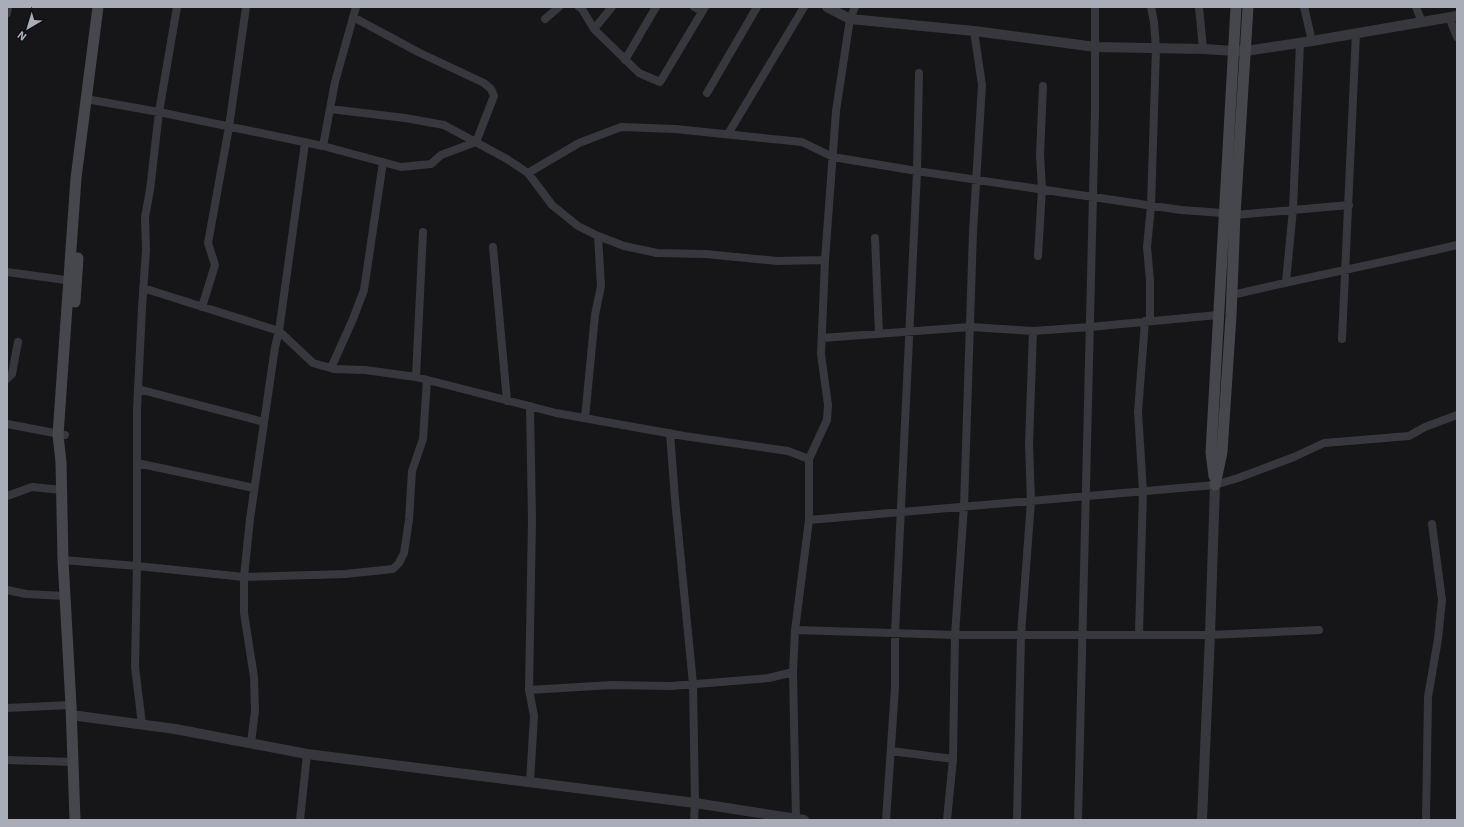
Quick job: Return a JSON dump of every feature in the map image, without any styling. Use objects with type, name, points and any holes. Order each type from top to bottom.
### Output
[{"type":"main road","points":[[90,100],[98,7]]},
{"type":"main road","points":[[75,820],[63,560],[61,462],[72,281],[76,178],[90,100],[104,7]]},
{"type":"main road","points":[[1215,485],[1211,452],[1223,213],[1236,7]]},
{"type":"main road","points":[[1215,485],[1222,452],[1248,7]]},
{"type":"street","points":[[7,13],[8,7]]},
{"type":"street","points":[[142,724],[135,668],[138,566],[138,389],[146,250],[145,217],[150,190],[159,112],[177,7]]},
{"type":"street","points":[[202,307],[215,265],[208,243],[229,127],[246,7]]},
{"type":"street","points":[[323,146],[335,82],[356,7]]},
{"type":"street","points":[[545,19],[559,7]]},
{"type":"street","points":[[579,7],[594,29],[639,73],[660,82],[704,9],[694,7]]},
{"type":"street","points":[[594,29],[612,7]]},
{"type":"street","points":[[625,60],[656,7]]},
{"type":"street","points":[[707,93],[756,7]]},
{"type":"street","points":[[728,134],[804,7]]},
{"type":"street","points":[[827,7],[850,18],[974,31],[1096,47],[1246,51],[1453,16],[1457,37]]},
{"type":"street","points":[[7,708],[71,710],[308,754],[695,803],[799,820],[793,672],[795,630],[809,520],[809,459],[826,420],[828,405],[821,354],[825,260],[836,111],[850,18],[855,7]]},
{"type":"street","points":[[1078,820],[1096,47],[1095,7]]},
{"type":"street","points":[[1139,634],[1143,492],[1138,412],[1148,321],[1150,280],[1147,247],[1156,48],[1151,7]]},
{"type":"street","points":[[1199,7],[1203,49]]},
{"type":"street","points":[[1304,7],[1312,41]]},
{"type":"street","points":[[1416,7],[1422,22]]},
{"type":"street","points":[[90,100],[159,112],[323,146],[401,167],[431,164],[441,155],[476,142],[494,96],[491,89],[484,83],[418,52],[353,18]]},
{"type":"street","points":[[947,820],[953,759],[955,635],[964,506],[973,232],[982,84],[974,31]]},
{"type":"street","points":[[1342,339],[1356,33]]},
{"type":"street","points":[[1286,282],[1293,209],[1300,42]]},
{"type":"street","points":[[886,820],[895,688],[895,633],[902,512],[917,171],[919,73]]},
{"type":"street","points":[[1038,256],[1042,189],[1040,155],[1043,86]]},
{"type":"street","points":[[330,109],[405,118],[444,125],[507,159],[528,173],[552,205],[578,226],[624,246],[657,253],[704,254],[777,261],[825,260]]},
{"type":"street","points":[[528,173],[579,144],[621,127],[675,129],[802,142],[833,157],[1150,206],[1223,213]]},
{"type":"street","points":[[251,743],[255,711],[254,677],[244,613],[244,577],[254,488],[274,347],[279,331],[306,143]]},
{"type":"street","points":[[330,368],[353,319],[364,290],[383,162]]},
{"type":"street","points":[[1235,215],[1349,205]]},
{"type":"street","points":[[416,377],[424,232]]},
{"type":"street","points":[[586,418],[595,315],[601,286],[598,236]]},
{"type":"street","points":[[875,238],[879,334]]},
{"type":"street","points":[[1232,295],[1286,282],[1402,259],[1457,245]]},
{"type":"street","points":[[493,247],[507,400]]},
{"type":"street","points":[[7,272],[72,281]]},
{"type":"street","points":[[143,288],[279,331],[313,362],[330,368],[365,370],[416,377],[556,413],[670,433],[788,451],[809,459]]},
{"type":"street","points":[[822,338],[970,327],[1033,330],[1090,327],[1218,315]]},
{"type":"street","points":[[1017,820],[1021,635],[1031,501],[1029,444],[1033,330]]},
{"type":"street","points":[[7,379],[12,374],[18,342]]},
{"type":"street","points":[[63,560],[244,577],[367,573],[393,569],[399,563],[404,553],[409,520],[412,471],[423,439],[427,380]]},
{"type":"street","points":[[138,389],[264,422]]},
{"type":"street","points":[[530,406],[532,520],[529,690],[534,716],[530,782]]},
{"type":"street","points":[[809,520],[1215,485],[1287,460],[1324,443],[1409,436],[1457,415]]},
{"type":"street","points":[[7,424],[62,435]]},
{"type":"street","points":[[670,433],[674,499],[693,684],[694,820]]},
{"type":"street","points":[[137,463],[254,488]]},
{"type":"street","points":[[1202,820],[1215,485]]},
{"type":"street","points":[[7,496],[32,487],[62,490]]},
{"type":"street","points":[[1426,820],[1428,697],[1438,639],[1442,600],[1432,524]]},
{"type":"street","points":[[7,590],[26,594],[65,596]]},
{"type":"street","points":[[795,630],[955,635],[1210,635],[1319,630]]},
{"type":"street","points":[[529,690],[612,685],[671,686],[769,678],[793,672]]},
{"type":"street","points":[[891,750],[953,759]]},
{"type":"street","points":[[300,820],[308,754]]},
{"type":"street","points":[[7,760],[73,762]]}]
